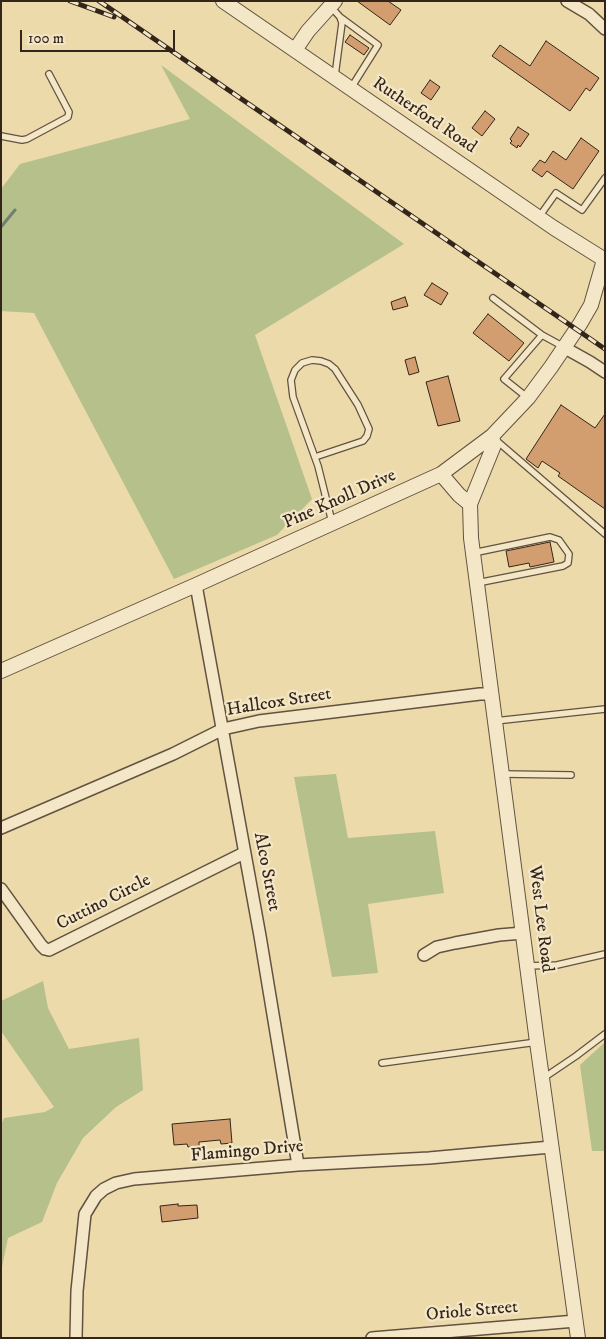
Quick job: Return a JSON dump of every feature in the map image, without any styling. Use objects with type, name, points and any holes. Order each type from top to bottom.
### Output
[{"type":"street","name":"Rutherford Road","points":[[223,1],[539,218],[605,259]]},
{"type":"street","points":[[567,1],[589,14],[605,29]]},
{"type":"street","points":[[294,50],[308,31],[333,4]]},
{"type":"street","name":"Pine Knoll Drive","points":[[1,671],[441,474],[492,436],[528,398],[565,348],[591,305],[605,259]]},
{"type":"street","points":[[565,348],[605,372]]},
{"type":"street","name":"West Lee Road","points":[[492,436],[494,446],[470,504],[473,553],[578,1338]]},
{"type":"street","points":[[441,474],[459,495],[470,504]]},
{"type":"street","name":"Alco Street","points":[[196,585],[275,1018],[298,1165]]},
{"type":"street","name":"Hallcox Street","points":[[1,828],[173,754],[223,729],[259,721],[492,694]]},
{"type":"street","name":"Cuttino Circle","points":[[1,889],[41,945],[49,950],[244,853]]},
{"type":"street","points":[[424,955],[437,947],[455,943],[499,935],[523,934]]},
{"type":"street","name":"Flamingo Drive","points":[[76,1338],[85,1214],[92,1200],[104,1189],[116,1183],[134,1179],[298,1165],[429,1158],[551,1147]]},
{"type":"street","name":"Oriole Street","points":[[372,1338],[576,1321]]},
{"type":"lane","points":[[333,4],[342,23],[335,78]]},
{"type":"lane","points":[[340,17],[378,45],[350,88]]},
{"type":"lane","points":[[1,136],[22,140],[27,139],[68,117],[69,112],[49,74]]},
{"type":"lane","points":[[539,218],[556,193],[582,210],[605,178]]},
{"type":"lane","points":[[494,298],[542,335],[565,348]]},
{"type":"lane","points":[[528,398],[504,379],[542,335]]},
{"type":"lane","points":[[315,457],[363,441],[369,429],[358,405],[335,370],[329,364],[312,360],[302,363],[295,370],[291,380],[293,397],[315,457],[332,524]]},
{"type":"lane","points":[[492,436],[605,534]]},
{"type":"lane","points":[[473,553],[550,538],[559,540],[569,554],[568,563],[563,566],[477,582]]},
{"type":"lane","points":[[496,721],[605,709]]},
{"type":"lane","points":[[502,774],[571,775]]},
{"type":"lane","points":[[527,966],[557,965],[605,954]]},
{"type":"lane","points":[[542,1079],[605,1034]]},
{"type":"lane","points":[[382,1063],[537,1042]]},
{"type":"green space","points":[[161,65],[404,244],[255,335],[312,499],[277,535],[174,579],[34,313],[1,311],[1,189],[20,164],[190,119]]},
{"type":"green space","points":[[336,774],[348,838],[435,831],[444,893],[368,904],[378,973],[332,977],[294,777]]},
{"type":"green space","points":[[43,981],[48,1008],[69,1049],[139,1038],[143,1090],[116,1107],[83,1138],[57,1183],[42,1222],[8,1238],[1,1272],[1,1125],[4,1118],[45,1112],[54,1107],[1,1031],[1,1001]]},
{"type":"green space","points":[[605,1042],[605,1151],[592,1151],[580,1065]]},
{"type":"building","points":[[357,1],[388,1],[401,10],[390,25]]},
{"type":"building","points":[[350,35],[369,48],[364,55],[345,42]]},
{"type":"building","points":[[546,41],[599,78],[590,91],[586,88],[570,111],[492,56],[500,45],[530,66]]},
{"type":"building","points":[[430,80],[440,87],[431,100],[421,93]]},
{"type":"building","points":[[485,111],[495,119],[482,136],[472,128]]},
{"type":"building","points":[[518,127],[529,134],[520,147],[518,145],[517,148],[510,143],[512,141],[510,139]]},
{"type":"building","points":[[581,138],[599,151],[573,189],[547,171],[542,177],[532,170],[540,160],[545,163],[553,151],[566,160]]},
{"type":"building","points":[[432,283],[448,293],[441,305],[424,295]]},
{"type":"building","points":[[405,297],[408,306],[393,310],[391,302]]},
{"type":"building","points":[[488,314],[524,343],[509,361],[473,333]]},
{"type":"building","points":[[415,357],[419,372],[409,375],[405,360]]},
{"type":"building","points":[[448,376],[460,421],[438,426],[426,382]]},
{"type":"building","points":[[561,405],[595,428],[605,414],[605,509],[558,476],[560,473],[542,461],[538,468],[526,459]]},
{"type":"building","points":[[550,542],[554,562],[530,567],[529,563],[509,567],[506,551]]},
{"type":"building","points":[[230,1119],[232,1143],[221,1144],[220,1140],[199,1142],[199,1146],[188,1147],[187,1144],[174,1145],[172,1124]]},
{"type":"building","points":[[178,1204],[178,1206],[197,1205],[198,1218],[162,1222],[160,1206]]},
{"type":"waterway","points":[[1,227],[15,210]]},
{"type":"railway","points":[[70,1],[114,17]]},
{"type":"railway","points":[[99,1],[605,349]]}]
